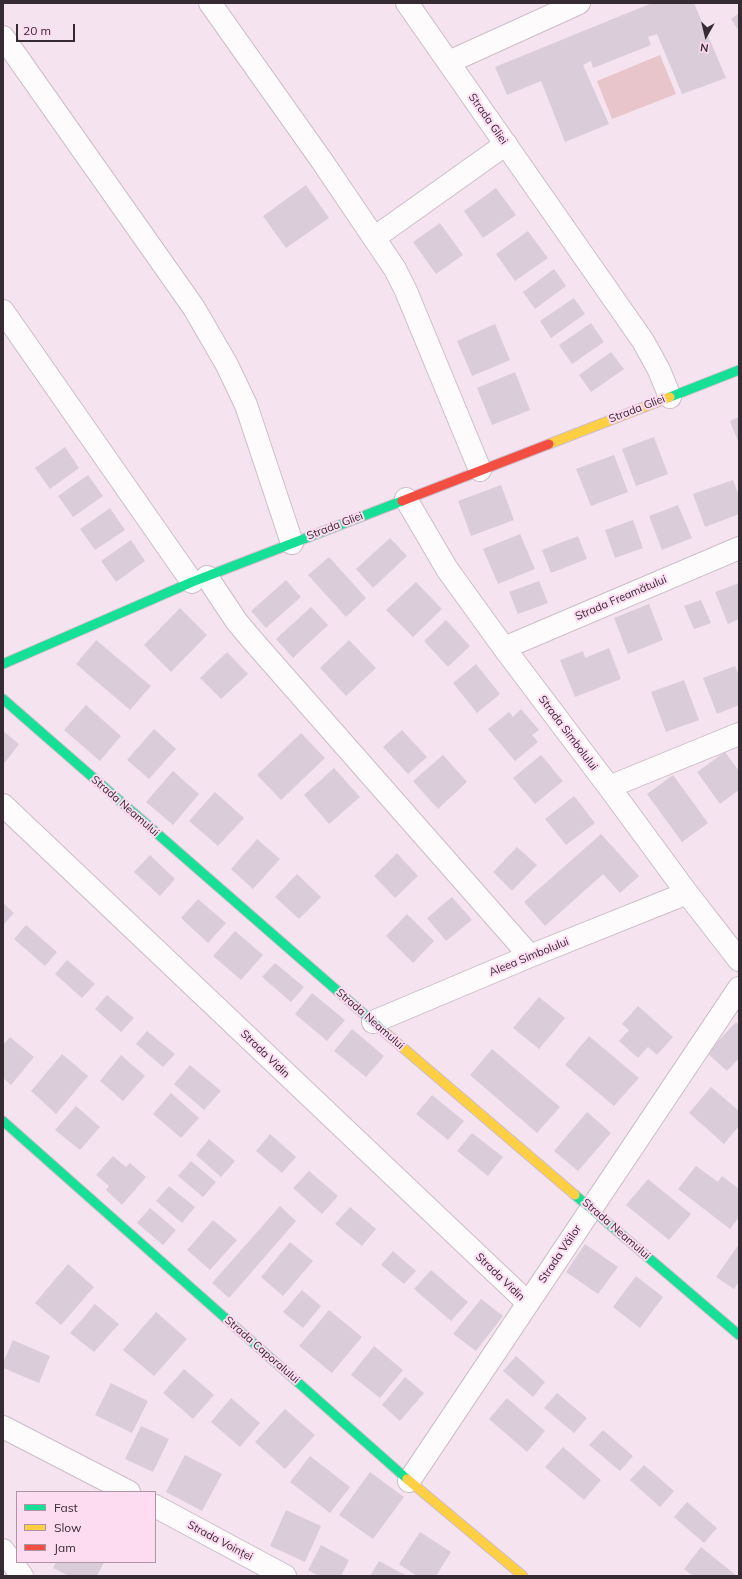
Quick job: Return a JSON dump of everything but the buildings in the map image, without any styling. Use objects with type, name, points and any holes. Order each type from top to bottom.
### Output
[{"type":"street","points":[[210,3],[395,269],[406,291],[480,470]]},
{"type":"street","name":"Strada Gliei","points":[[407,3],[643,342],[659,370],[670,397]]},
{"type":"street","points":[[449,62],[579,3]]},
{"type":"street","points":[[3,37],[194,308],[227,365],[246,406],[292,543]]},
{"type":"street","points":[[374,238],[506,144]]},
{"type":"street","points":[[3,311],[200,580],[530,956]]},
{"type":"street","name":"Strada Gliei","points":[[3,664],[200,580],[292,543],[739,370]]},
{"type":"street","name":"Strada Simbolului","points":[[406,499],[447,569],[504,648],[609,787],[686,893],[739,960]]},
{"type":"street","name":"Strada Freamătului","points":[[504,648],[739,548]]},
{"type":"street","name":"Strada Neamului","points":[[3,699],[373,1022],[739,1335]]},
{"type":"street","points":[[609,787],[739,734]]},
{"type":"street","name":"Strada Vidin","points":[[3,804],[528,1303]]},
{"type":"street","name":"Aleea Simbolului","points":[[373,1022],[686,893]]},
{"type":"street","name":"Strada Văilor","points":[[409,1481],[739,988]]},
{"type":"street","name":"Strada Caporalului","points":[[3,1121],[409,1481],[523,1576]]},
{"type":"street","points":[[3,1427],[127,1491]]},
{"type":"street","name":"Strada Voinței","points":[[156,1507],[285,1576]]},
{"type":"street","points":[[3,1550],[22,1576]]},
{"type":"shaded area","points":[[660,55],[676,94],[612,119],[597,81]]},
{"type":"traffic: fast","points":[[670,397],[739,370]]},
{"type":"traffic: fast","points":[[3,664],[192,582],[402,501]]},
{"type":"traffic: fast","points":[[3,699],[388,1035]]},
{"type":"traffic: fast","points":[[3,1121],[407,1479]]},
{"type":"traffic: fast","points":[[575,1195],[739,1335]]},
{"type":"traffic: slow","points":[[549,444],[670,397]]},
{"type":"traffic: slow","points":[[388,1035],[575,1195]]},
{"type":"traffic: slow","points":[[407,1479],[523,1576]]},
{"type":"traffic: jam","points":[[402,501],[549,444]]}]
